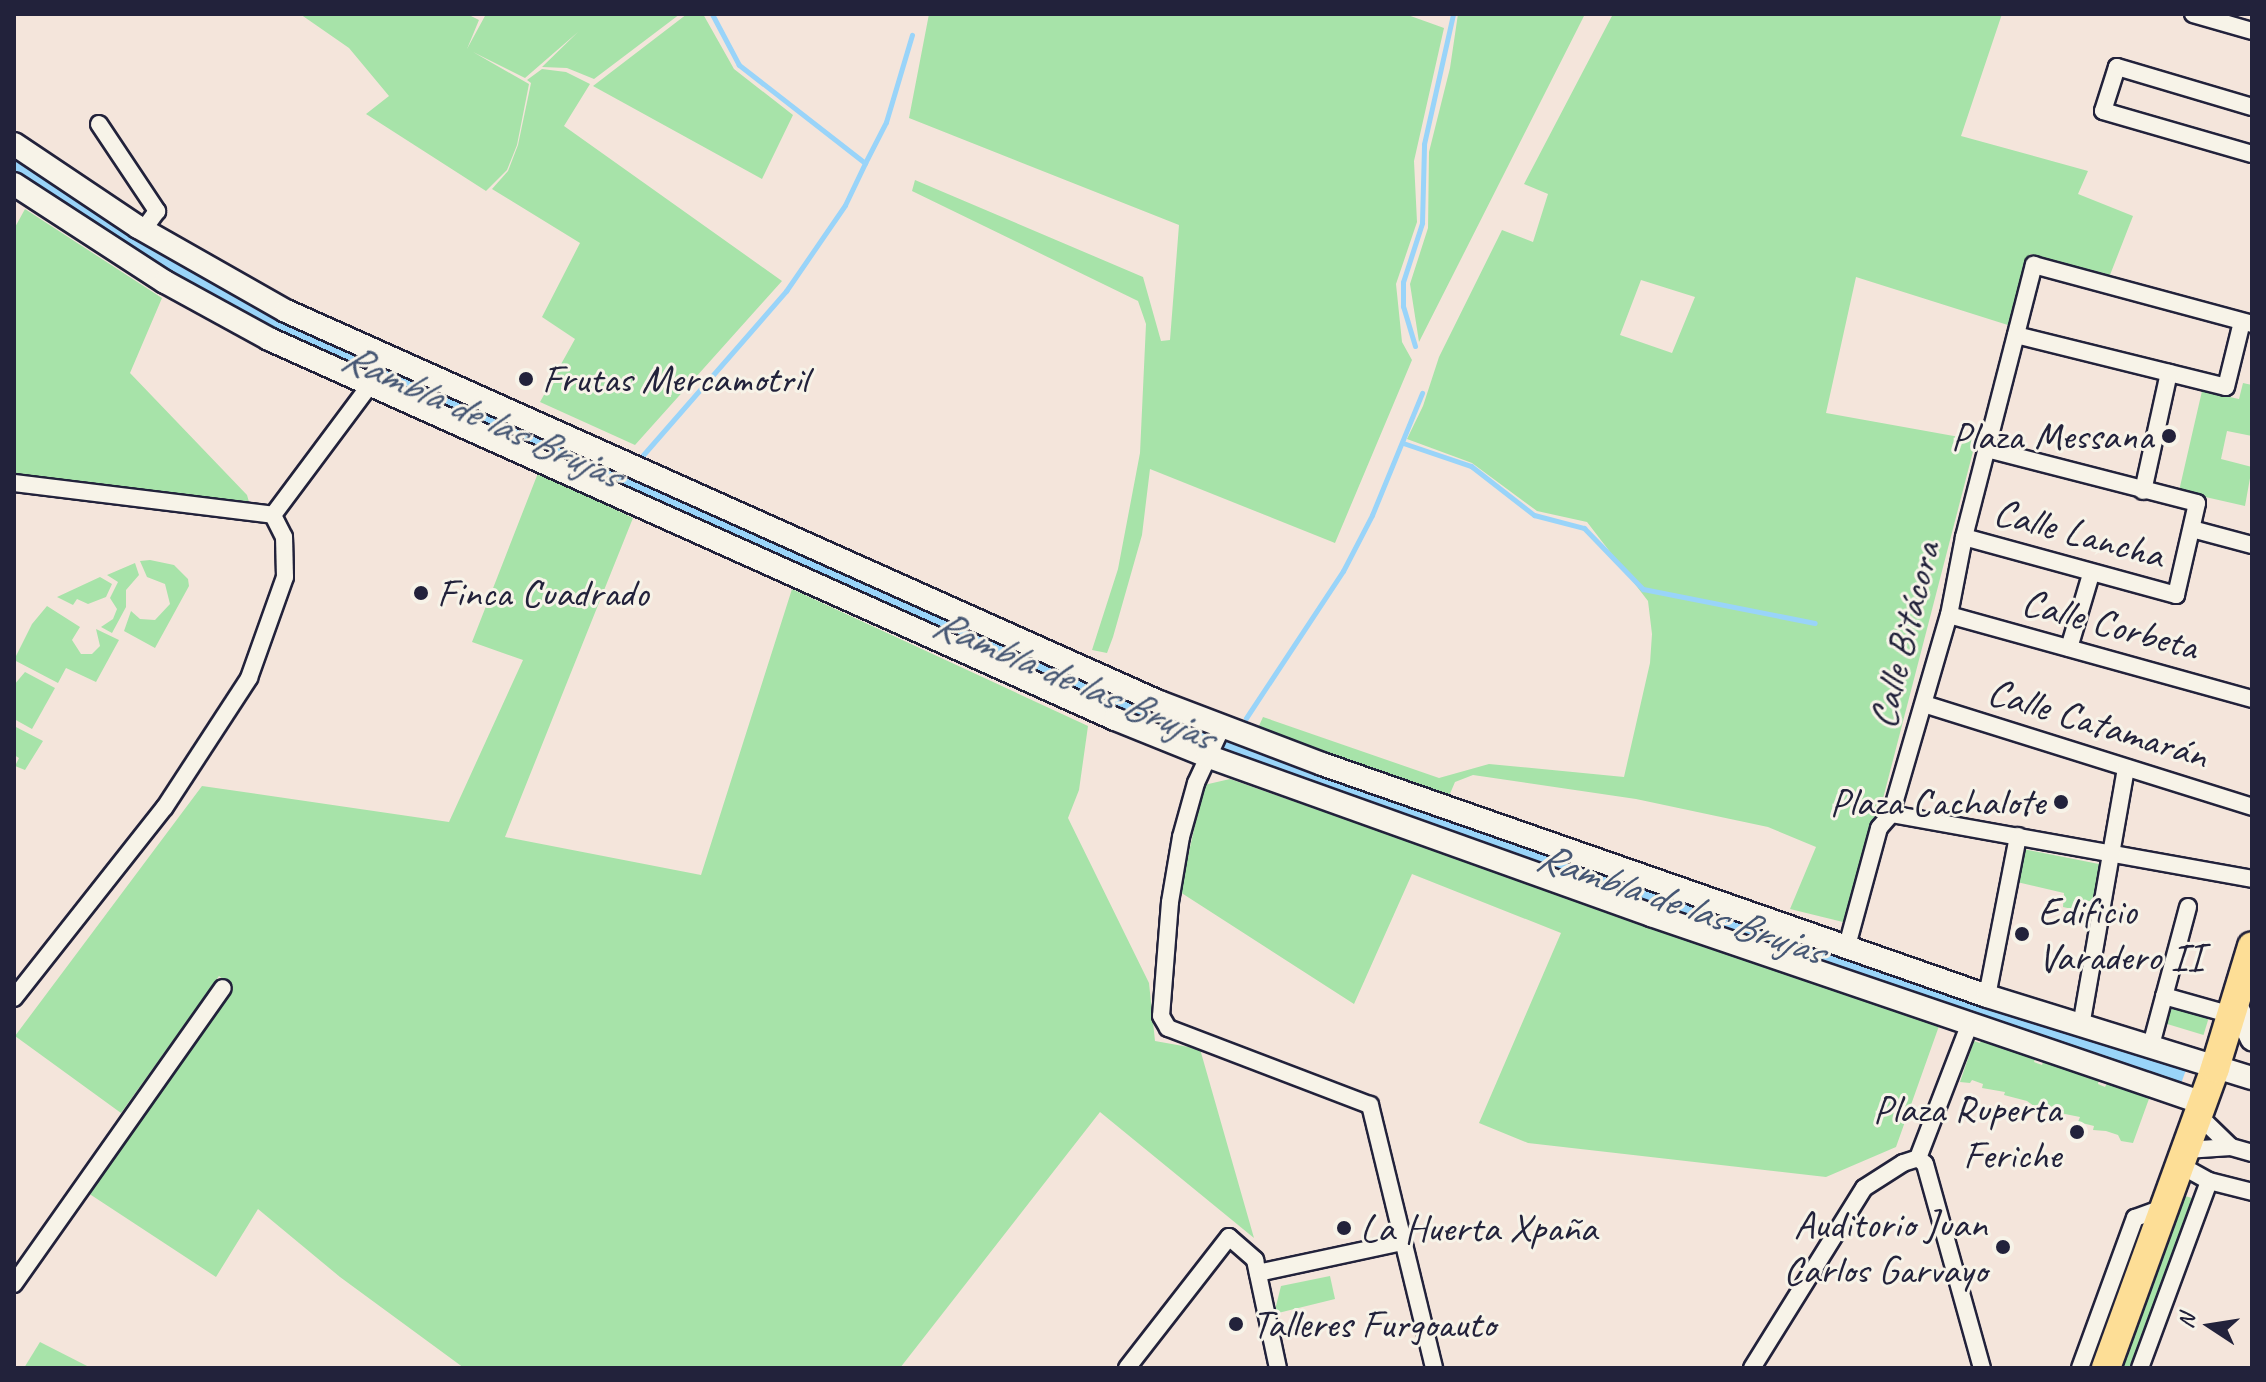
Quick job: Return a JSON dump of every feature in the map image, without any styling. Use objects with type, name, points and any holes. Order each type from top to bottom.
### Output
[{"type":"highway","points":[[2106,1368],[2215,1068],[2252,946]]},
{"type":"street","points":[[2193,14],[2252,31]]},
{"type":"street","points":[[2252,107],[2117,67],[2103,111],[2252,154]]},
{"type":"street","points":[[99,124],[157,211],[143,230]]},
{"type":"street","points":[[14,144],[143,230],[286,311],[381,357],[1221,730],[1987,996],[2150,1049],[2252,1078]]},
{"type":"street","points":[[14,184],[165,282],[269,339],[1115,719],[1651,915],[1970,1023],[2200,1109],[2231,1147]]},
{"type":"street","name":"Calle Bitácora","points":[[1847,946],[1879,828],[1891,814],[1949,615],[1964,537],[2034,265],[2247,323]]},
{"type":"street","points":[[2016,335],[2226,387],[2247,323]]},
{"type":"street","points":[[273,515],[370,383],[381,357]]},
{"type":"street","points":[[2143,491],[2169,373]]},
{"type":"street","points":[[1986,449],[2197,503],[2192,529],[2252,545]]},
{"type":"street","points":[[14,483],[273,515]]},
{"type":"street","points":[[14,998],[165,807],[249,678],[285,577],[284,537],[273,515]]},
{"type":"street","name":"Calle Lancha","points":[[1964,537],[2176,595],[2192,529]]},
{"type":"street","points":[[2069,648],[2091,574]]},
{"type":"street","name":"Calle Corbeta","points":[[1949,615],[2252,699]]},
{"type":"street","name":"Calle Catamarán","points":[[1924,704],[2252,807]]},
{"type":"street","points":[[1221,730],[1209,753],[1181,837],[1170,902],[1161,1016],[1168,1028],[1370,1105],[1434,1368]]},
{"type":"street","points":[[2081,1026],[2126,768]]},
{"type":"street","points":[[1891,814],[2252,879]]},
{"type":"street","points":[[1987,996],[2018,836]]},
{"type":"street","points":[[2150,1049],[2188,907]]},
{"type":"street","points":[[14,1284],[223,988]]},
{"type":"street","points":[[2164,996],[2234,1010],[2252,1039]]},
{"type":"street","points":[[1918,1158],[1970,1023]]},
{"type":"street","points":[[2183,1157],[2231,1147],[2252,1153]]},
{"type":"street","points":[[2183,1157],[2209,1181],[2252,1192]]},
{"type":"street","points":[[1752,1368],[1864,1188],[1903,1163],[1918,1158]]},
{"type":"street","points":[[1918,1158],[1925,1164],[1982,1368]]},
{"type":"street","points":[[2140,1368],[2209,1181]]},
{"type":"street","points":[[2080,1368],[2135,1218],[2165,1207]]},
{"type":"street","points":[[1127,1368],[1229,1237],[1255,1260],[1278,1368]]},
{"type":"street","points":[[1258,1273],[1403,1242]]},
{"type":"green space","points":[[300,14],[467,14],[479,20],[467,49],[486,14],[680,14],[594,79],[567,68],[542,67],[578,32],[525,78],[473,52],[529,84],[517,145],[507,170],[486,191],[366,114],[389,96],[349,48]]},
{"type":"green space","points":[[687,14],[703,14],[734,69],[793,115],[762,179],[593,86]]},
{"type":"green space","points":[[929,14],[1405,14],[1444,28],[1414,161],[1417,222],[1396,284],[1402,342],[1412,360],[1335,543],[1150,469],[1142,535],[1113,637],[1107,653],[1092,650],[1118,569],[1140,453],[1146,324],[1138,301],[912,191],[915,180],[1143,277],[1161,341],[1170,340],[1179,225],[909,118]]},
{"type":"green space","points":[[1458,14],[1585,14],[1419,342],[1410,284],[1428,228],[1429,152],[1450,68]]},
{"type":"green space","points":[[1613,14],[2002,14],[1961,136],[2088,171],[2078,194],[2133,216],[2110,275],[2030,254],[2011,326],[1856,277],[1826,413],[1976,440],[1879,814],[1843,922],[1790,909],[1816,847],[1768,827],[1636,799],[1473,775],[1455,782],[1449,796],[1258,728],[1263,717],[1439,778],[1489,764],[1624,777],[1650,663],[1652,634],[1648,601],[1587,522],[1537,511],[1472,463],[1407,439],[1423,406],[1439,357],[1502,230],[1533,242],[1548,194],[1524,184]],"holes":[[[1641,280],[1695,297],[1672,353],[1620,335]]]},
{"type":"green space","points":[[542,69],[566,72],[590,84],[564,126],[782,281],[635,445],[540,402],[575,339],[542,317],[580,243],[492,189],[508,171],[518,145],[531,83],[527,80]]},
{"type":"green space","points":[[25,209],[162,298],[130,373],[247,495],[249,502],[14,475],[14,229]]},
{"type":"green space","points":[[2243,383],[2252,385],[2252,436],[2227,431],[2221,459],[2252,467],[2245,506],[2179,491],[2202,391],[2239,399]]},
{"type":"green space","points":[[538,473],[633,518],[505,837],[701,875],[792,589],[1088,726],[1079,790],[1068,818],[1149,983],[1155,1041],[1200,1049],[1254,1238],[1100,1112],[900,1368],[464,1368],[340,1277],[258,1209],[216,1277],[88,1193],[231,986],[219,976],[121,1113],[15,1036],[202,786],[449,822],[523,660],[472,642]]},
{"type":"green space","points":[[140,561],[174,565],[188,579],[189,586],[155,648],[124,631],[131,611],[140,619],[155,620],[170,604],[165,584],[147,577]]},
{"type":"green space","points":[[135,563],[139,575],[126,590],[126,607],[112,633],[101,627],[113,619],[117,609],[110,598],[118,582],[107,575]]},
{"type":"green space","points":[[100,577],[112,584],[106,597],[88,604],[77,599],[73,605],[57,597]]},
{"type":"green space","points":[[47,606],[80,627],[72,640],[81,654],[92,654],[100,646],[96,629],[119,640],[96,682],[66,668],[58,683],[14,660],[32,624]]},
{"type":"green space","points":[[25,672],[55,688],[32,729],[14,719],[14,685]]},
{"type":"green space","points":[[14,726],[43,741],[25,770],[15,766],[19,758],[14,755]]},
{"type":"green space","points":[[1230,779],[1939,1026],[1896,1147],[1826,1177],[1528,1143],[1479,1123],[1561,933],[1412,874],[1354,1004],[1180,892],[1204,785]]},
{"type":"green space","points":[[2023,849],[2104,865],[2096,901],[2074,901],[2072,909],[2063,907],[2064,893],[2017,882]]},
{"type":"green space","points":[[2167,1004],[2209,1017],[2204,1035],[2161,1022]]},
{"type":"green space","points":[[1982,1038],[2036,1057],[2034,1062],[2042,1065],[2044,1059],[2099,1079],[2098,1084],[2105,1087],[2108,1081],[2150,1096],[2133,1143],[2121,1141],[2118,1135],[2106,1131],[2093,1130],[2094,1126],[2078,1122],[2080,1117],[2055,1112],[2056,1108],[2040,1103],[2037,1108],[2027,1101],[2004,1095],[2005,1092],[1982,1088],[1983,1084],[1972,1080],[1970,1083],[1960,1082],[1974,1041],[1980,1043]]},
{"type":"green space","points":[[2185,1196],[2192,1198],[2131,1368],[2121,1368]]},
{"type":"green space","points":[[1330,1276],[1335,1299],[1274,1314],[1281,1286]]},
{"type":"green space","points":[[40,1342],[91,1368],[24,1368]]},
{"type":"water","name":"Rambla de las Brujas","points":[[14,152],[143,238],[959,619],[2186,1070],[2179,1089],[1221,754],[267,333],[14,177]]},
{"type":"waterway","name":"Rambla de las Brujas","points":[[643,455],[786,291],[845,205],[865,163],[739,65],[712,14]]},
{"type":"waterway","points":[[1415,346],[1403,306],[1403,282],[1422,223],[1424,144],[1453,14]]},
{"type":"waterway","points":[[865,163],[886,122],[912,35]]},
{"type":"waterway","points":[[1246,718],[1343,571],[1372,515],[1422,393]]},
{"type":"waterway","points":[[1403,443],[1471,466],[1534,515],[1584,528],[1643,589],[1815,623]]},
{"type":"place","name":"Frutas Mercamotril","points":[[526,379]]},
{"type":"place","name":"Plaza Messana","points":[[2169,436]]},
{"type":"place","name":"Finca Cuadrado","points":[[421,593]]},
{"type":"place","name":"Plaza Cachalote","points":[[2061,802]]},
{"type":"place","name":"Edificio Varadero II","points":[[2022,934]]},
{"type":"place","name":"Plaza Ruperta Feriche","points":[[2077,1132]]},
{"type":"place","name":"La Huerta Xpaña","points":[[1344,1228]]},
{"type":"place","name":"Auditorio Juan Carlos Garvayo","points":[[2003,1247]]},
{"type":"place","name":"Talleres Furgoauto","points":[[1236,1324]]}]
